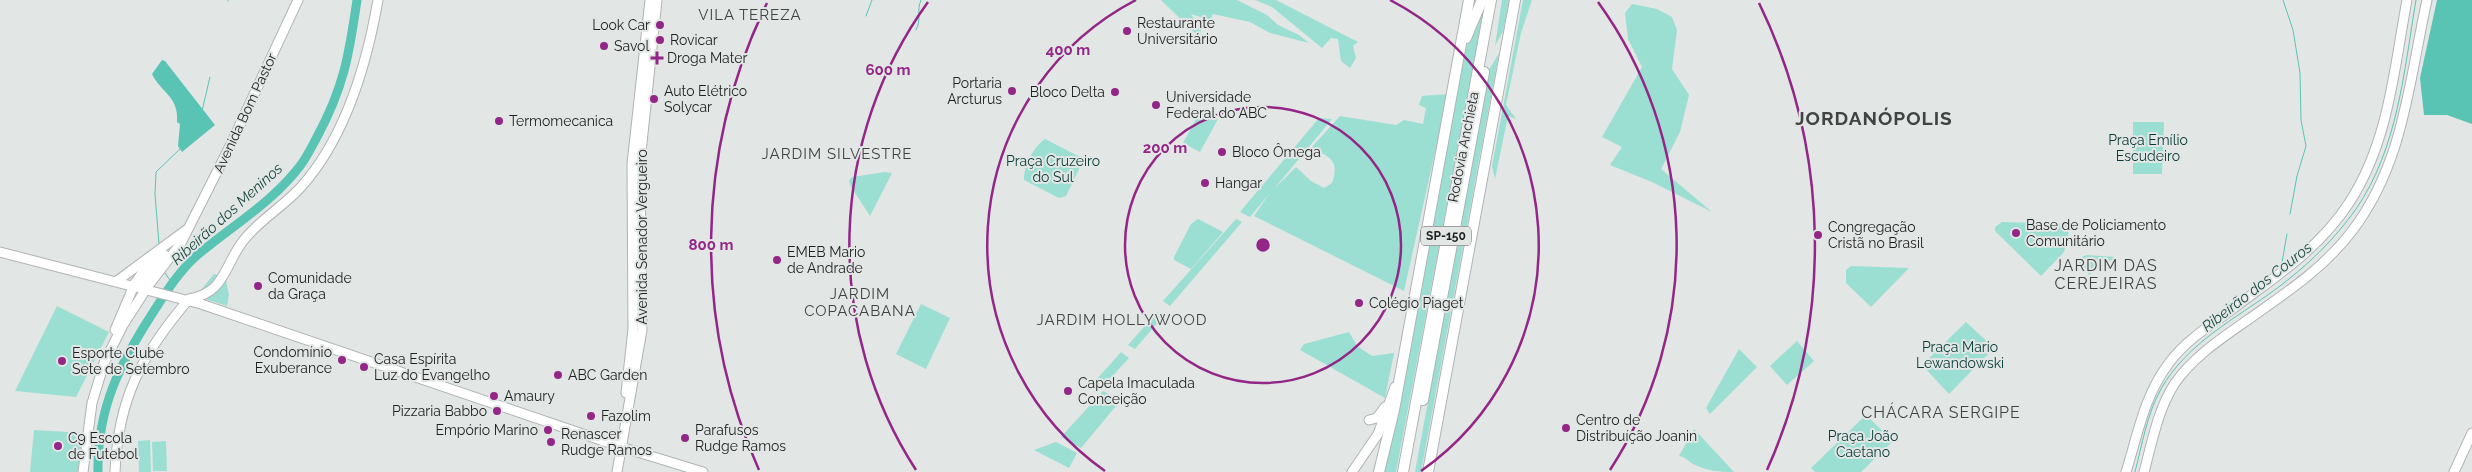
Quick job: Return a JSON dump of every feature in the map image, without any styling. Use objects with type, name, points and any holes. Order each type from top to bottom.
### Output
[{"type":"highway","name":"SP-150","points":[[1379,472],[1401,370],[1469,0]]},
{"type":"highway","points":[[1458,60],[1482,0]]},
{"type":"highway","name":"Rodovia Anchieta","points":[[1403,472],[1491,0]]},
{"type":"highway","name":"Rodovia Anchieta","points":[[1410,472],[1498,0]]},
{"type":"highway","name":"SP-150","points":[[1428,472],[1516,0]]},
{"type":"main road","name":"Avenida Bom Pastor","points":[[141,287],[181,243],[230,146],[298,0]]},
{"type":"main road","points":[[110,472],[119,412],[131,373],[145,348],[184,299],[200,297],[215,288],[244,240],[300,188],[318,165],[357,87],[366,58],[378,0]]},
{"type":"main road","name":"Avenida Senador Vergueiro","points":[[617,472],[633,329],[632,164],[650,0]]},
{"type":"main road","name":"Avenida Senador Vergueiro","points":[[612,472],[619,447],[642,330],[641,157],[657,0]]},
{"type":"main road","points":[[2126,472],[2147,399],[2170,362],[2189,341],[2304,255],[2329,230],[2356,191],[2376,151],[2384,126],[2407,0]]},
{"type":"main road","points":[[2144,472],[2165,403],[2182,375],[2211,346],[2315,270],[2341,245],[2367,209],[2385,176],[2399,137],[2426,0]]},
{"type":"main road","name":"Avenida Bom Pastor","points":[[117,281],[188,228]]},
{"type":"main road","points":[[0,252],[184,299],[619,447],[703,472]]},
{"type":"main road","name":"Avenida Bom Pastor","points":[[141,287],[157,252]]},
{"type":"main road","points":[[104,363],[141,287]]},
{"type":"main road","points":[[84,472],[92,403],[104,363],[141,287]]},
{"type":"main road","points":[[115,472],[124,414],[136,374],[150,349],[184,299]]},
{"type":"main road","points":[[1352,472],[1378,434],[1401,370]]},
{"type":"main road","points":[[1369,420],[1377,418],[1382,413],[1394,389]]},
{"type":"main road","points":[[2454,472],[2472,434]]},
{"type":"green space","points":[[1161,0],[1237,0],[1267,15],[1278,25],[1299,35],[1309,43],[1270,33],[1250,22],[1213,14],[1210,20],[1191,14],[1201,31],[1200,38]]},
{"type":"green space","points":[[1255,0],[1276,0],[1358,42],[1353,46],[1356,58],[1350,68],[1341,61],[1338,39],[1331,38],[1322,48],[1272,7]]},
{"type":"green space","points":[[1502,0],[1509,0],[1503,31],[1495,46]]},
{"type":"green space","points":[[1523,0],[1532,0],[1521,33],[1506,105],[1516,119],[1508,116],[1495,179],[1492,166]]},
{"type":"green space","points":[[1485,4],[1396,472],[1384,472],[1398,415],[1407,355],[1465,50]]},
{"type":"green space","points":[[1632,4],[1657,9],[1672,17],[1677,30],[1672,69],[1689,95],[1680,132],[1661,169],[1712,212],[1652,182],[1610,165],[1622,147],[1602,137],[1642,67],[1628,39],[1625,13]]},
{"type":"green space","points":[[1499,53],[1421,472],[1415,472],[1489,70]]},
{"type":"green space","points":[[1448,94],[1404,291],[1254,216],[1269,194],[1250,217],[1240,212],[1319,118],[1332,119],[1274,189],[1296,167],[1311,181],[1324,188],[1332,183],[1335,169],[1332,160],[1311,148],[1340,116],[1396,125],[1404,120],[1423,124],[1426,108],[1419,105],[1422,96]]},
{"type":"green space","points":[[1201,110],[1218,119],[1200,152],[1183,143]]},
{"type":"green space","name":"Praça Emílio Escudeiro","points":[[2133,122],[2164,122],[2162,174],[2133,174]]},
{"type":"green space","name":"Praça Cruzeiro do Sul","points":[[1045,139],[1080,157],[1081,165],[1066,196],[1059,198],[1024,180],[1025,169],[1030,157]]},
{"type":"green space","points":[[885,172],[892,173],[870,216],[850,185],[849,180],[852,177]]},
{"type":"green space","points":[[1198,219],[1223,232],[1191,269],[1174,260],[1174,257],[1191,224]]},
{"type":"green space","points":[[1236,219],[1242,222],[1170,306],[1163,301]]},
{"type":"green space","points":[[2002,222],[2071,224],[2064,252],[2041,276],[1995,231],[1995,227]]},
{"type":"green space","points":[[2086,255],[2116,257],[2089,275],[2077,260]]},
{"type":"green space","points":[[1851,266],[1909,268],[1871,307],[1846,283],[1846,270]]},
{"type":"green space","points":[[214,274],[225,276],[229,295],[227,306],[196,296]]},
{"type":"green space","points":[[921,304],[950,318],[926,369],[896,354]]},
{"type":"green space","name":"Esporte Clube Sete de Setembro","points":[[57,306],[109,332],[76,397],[15,391]]},
{"type":"green space","points":[[1157,312],[1164,315],[1135,349],[1128,345]]},
{"type":"green space","name":"Praça Mario Lewandowski","points":[[1966,322],[1994,348],[1949,394],[1922,365]]},
{"type":"green space","points":[[1349,332],[1357,346],[1372,356],[1394,353],[1385,398],[1300,350],[1304,344]]},
{"type":"green space","points":[[1797,341],[1814,361],[1787,385],[1770,366]]},
{"type":"green space","points":[[1739,349],[1757,367],[1710,414],[1706,408]]},
{"type":"green space","points":[[1121,352],[1129,358],[1106,383],[1097,379]]},
{"type":"green space","points":[[1103,391],[1121,400],[1081,448],[1061,437]]},
{"type":"green space","name":"Praça João Caetano","points":[[1866,415],[1893,441],[1861,472],[1815,472],[1811,468]]},
{"type":"green space","points":[[1694,429],[1734,472],[1703,468],[1679,456]]},
{"type":"green space","name":"C9 Escola de Futebol","points":[[34,430],[85,433],[80,472],[30,472]]},
{"type":"green space","points":[[150,440],[151,472],[139,472],[138,441]]},
{"type":"green space","points":[[166,441],[167,471],[153,471],[152,442]]},
{"type":"green space","points":[[1056,442],[1077,453],[1069,468],[1034,450]]},
{"type":"shaded area","points":[[2437,0],[2472,0],[2472,124],[2447,115],[2424,115],[2420,78]]},
{"type":"shaded area","points":[[162,60],[165,61],[215,125],[182,152],[178,146],[180,124],[177,122],[175,106],[152,74]]},
{"type":"waterway","name":"Ribeirão dos Meninos","points":[[98,472],[102,427],[113,387],[131,349],[163,297],[195,257],[277,192],[300,166],[309,152],[334,102],[348,54],[357,0]]},
{"type":"waterway","points":[[866,16],[872,0]]},
{"type":"waterway","points":[[916,30],[919,22],[921,0]]},
{"type":"waterway","points":[[2283,0],[2293,30],[2300,73],[2301,120],[2306,146],[2297,176],[2290,214]]},
{"type":"waterway","name":"Ribeirão dos Couros","points":[[2135,472],[2145,430],[2156,399],[2161,389],[2184,358],[2213,333],[2276,289],[2309,262],[2329,242],[2356,209],[2370,185],[2390,135],[2403,81],[2416,0]]},
{"type":"waterway","points":[[202,111],[210,77]]},
{"type":"waterway","points":[[159,244],[155,194],[156,172],[180,149]]},
{"type":"waterway","points":[[2281,268],[2287,234]]},
{"type":"waterway","points":[[165,273],[172,283]]},
{"type":"place","name":"Look Car","points":[[660,25]]},
{"type":"place","name":"Restaurante Universitário","points":[[1127,31]]},
{"type":"place","name":"Rovicar","points":[[660,40]]},
{"type":"place","name":"Savol","points":[[604,46]]},
{"type":"place","name":"Droga Mater","points":[[657,58]]},
{"type":"place","name":"Portaria Arcturus","points":[[1012,91]]},
{"type":"place","name":"Bloco Delta","points":[[1115,92]]},
{"type":"place","name":"Auto Elétrico Solycar","points":[[654,99]]},
{"type":"place","name":"Universidade Federal do ABC","points":[[1156,105]]},
{"type":"place","name":"Termomecanica","points":[[499,121]]},
{"type":"place","name":"Bloco Ômega","points":[[1222,152]]},
{"type":"place","name":"Hangar","points":[[1205,183]]},
{"type":"place","name":"Base de Policiamento Comunitário","points":[[2016,233]]},
{"type":"place","name":"Congregação Cristã no Brasil","points":[[1818,235]]},
{"type":"place","name":"EMEB Mario de Andrade","points":[[777,260]]},
{"type":"place","name":"Comunidade da Graça","points":[[258,286]]},
{"type":"place","name":"Colégio Piaget","points":[[1359,303]]},
{"type":"place","name":"Condomínio Exuberance","points":[[342,360]]},
{"type":"place","name":"Esporte Clube Sete de Setembro","points":[[62,361]]},
{"type":"place","name":"Casa Espírita Luz do Evangelho","points":[[364,367]]},
{"type":"place","name":"ABC Garden","points":[[558,375]]},
{"type":"place","name":"Capela Imaculada Conceição","points":[[1068,391]]},
{"type":"place","name":"Amaury","points":[[494,396]]},
{"type":"place","name":"Pizzaria Babbo","points":[[497,411]]},
{"type":"place","name":"Fazolim","points":[[591,416]]},
{"type":"place","name":"Centro de Distribuíção Joanin","points":[[1566,428]]},
{"type":"place","name":"Empório Marino","points":[[548,430]]},
{"type":"place","name":"Parafusos Rudge Ramos","points":[[685,438]]},
{"type":"place","name":"Renascer Rudge Ramos","points":[[551,442]]},
{"type":"place","name":"C9 Escola de Futebol","points":[[58,446]]},
{"type":"district","name":"VILA TEREZA","points":[[750,15]]},
{"type":"district","name":"JORDANÓPOLIS","points":[[1874,118]]},
{"type":"district","name":"JARDIM SILVESTRE","points":[[837,154]]},
{"type":"district","name":"JARDIM DAS CEREJEIRAS","points":[[2106,274]]},
{"type":"district","name":"JARDIM COPACABANA","points":[[860,302]]},
{"type":"district","name":"JARDIM HOLLYWOOD","points":[[1122,320]]},
{"type":"district","name":"CHÁCARA SERGIPE","points":[[1941,412]]}]
